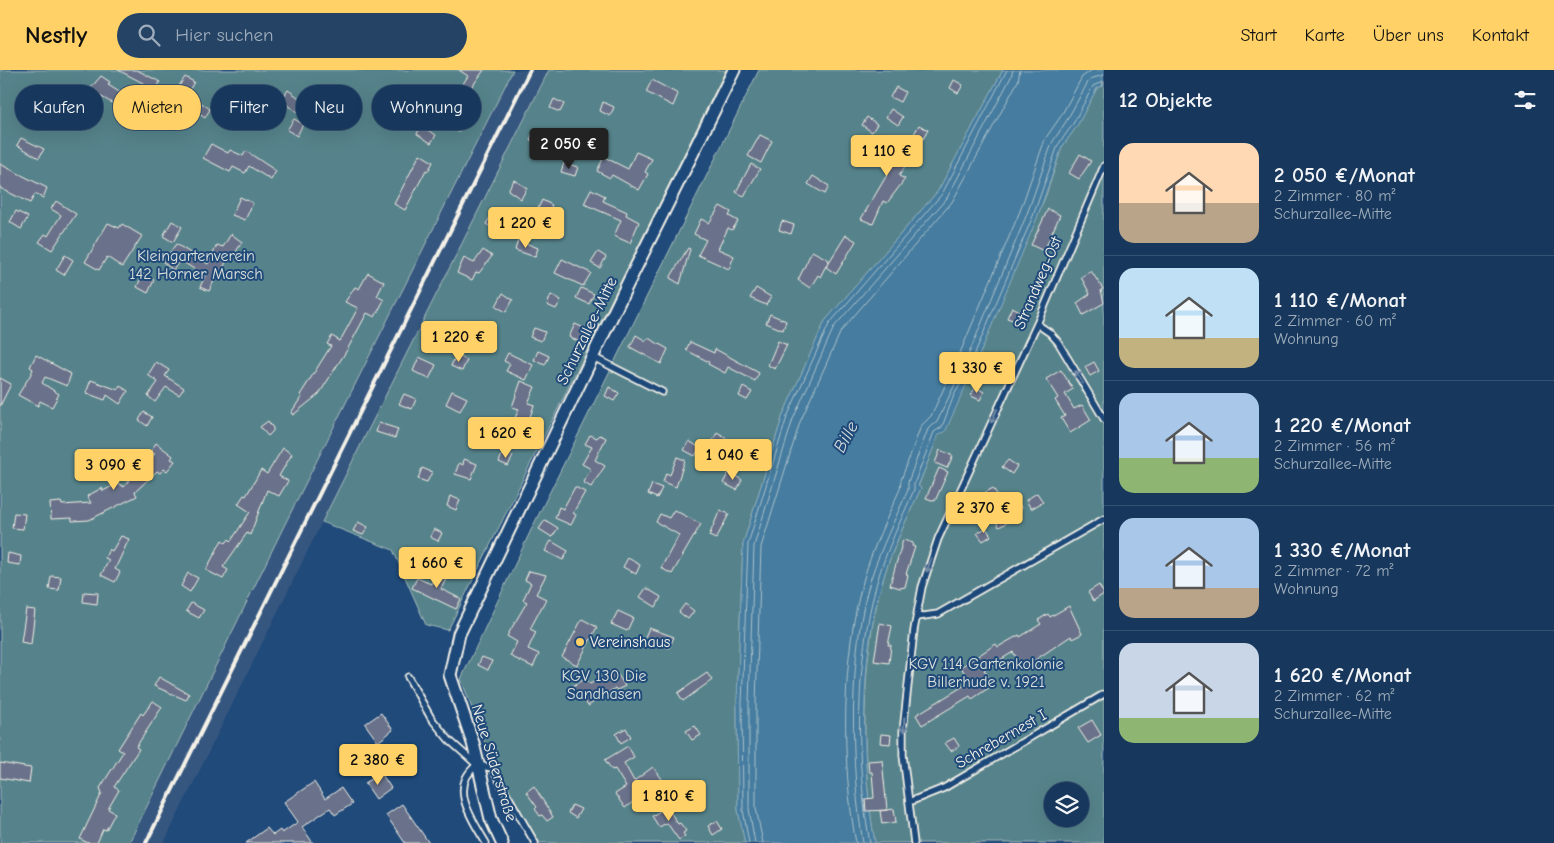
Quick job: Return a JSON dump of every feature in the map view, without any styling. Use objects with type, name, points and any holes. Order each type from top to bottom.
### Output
[{"type":"street","name":"Schurzallee-Mitte","points":[[455,692],[450,675],[459,634],[734,70]]},
{"type":"street","name":"Neue Süderstraße","points":[[455,692],[473,743],[476,765],[491,819],[502,843]]},
{"type":"lane","name":"Strandweg-Ost","points":[[914,843],[908,802],[903,731],[922,587],[938,538],[1037,324],[1104,166]]},
{"type":"lane","points":[[1037,324],[1050,333],[1058,342],[1104,419]]},
{"type":"lane","points":[[593,357],[662,392]]},
{"type":"lane","points":[[917,617],[938,614],[1104,519]]},
{"type":"lane","points":[[408,677],[440,730],[476,765],[492,768],[535,843]]},
{"type":"lane","name":"Schrebernest I","points":[[908,802],[944,788],[1104,694]]},
{"type":"lane","points":[[476,765],[465,777],[462,795],[469,814],[486,843]]},
{"type":"shaded area","points":[[513,70],[549,70],[322,522],[164,843],[129,843],[284,526]]},
{"type":"green space","name":"Kleingartenverein 142 Horner Marsch","points":[[0,70],[513,70],[284,526],[129,843],[0,843]]},
{"type":"green space","points":[[549,70],[726,70],[448,630],[426,625],[393,550],[322,522]]},
{"type":"green space","name":"KGV 130 Die Sandhasen","points":[[759,70],[1003,70],[938,191],[825,321],[783,415],[743,544],[737,703],[738,810],[745,843],[539,843],[490,756],[461,679],[531,530]]},
{"type":"green space","name":"KGV 114 Gartenkolonie Billerhude v. 1921","points":[[1104,82],[1104,843],[875,843],[867,780],[865,713],[870,645],[882,583],[895,547],[921,488],[918,487],[939,433],[972,372],[980,366],[976,363],[1046,195],[1062,147],[1077,126],[1097,88],[1102,86]]},
{"type":"water","name":"Bille","points":[[1003,70],[1104,70],[1102,86],[1097,88],[1077,126],[1062,147],[1037,218],[976,363],[980,366],[976,374],[972,372],[945,432],[939,434],[918,486],[921,488],[895,547],[882,583],[869,645],[865,712],[867,780],[875,843],[745,843],[738,810],[737,703],[743,544],[783,415],[825,321],[938,191]]},
{"type":"building","points":[[118,70],[137,70],[160,82],[158,85],[145,84]]},
{"type":"building","points":[[459,70],[484,70],[473,85],[462,85],[468,76]]},
{"type":"building","points":[[101,76],[110,82],[108,85],[113,88],[113,103],[103,98],[103,85],[93,85]]},
{"type":"building","points":[[185,77],[194,82],[192,85],[180,85]]},
{"type":"building","points":[[652,80],[678,94],[673,106],[646,92]]},
{"type":"building","points":[[954,80],[963,85],[958,93],[950,88]]},
{"type":"building","points":[[896,87],[905,92],[900,102],[890,97]]},
{"type":"building","points":[[288,90],[296,96],[296,111],[286,104],[286,93]]},
{"type":"building","points":[[554,99],[564,104],[560,112],[550,108]]},
{"type":"building","points":[[603,102],[614,107],[610,116],[600,111]]},
{"type":"building","points":[[201,103],[210,109],[205,118],[201,115]]},
{"type":"building","points":[[891,109],[903,117],[898,125],[886,117]]},
{"type":"building","points":[[867,117],[877,124],[872,132],[862,125]]},
{"type":"building","points":[[294,119],[296,120],[296,130],[300,130],[297,136],[287,130]]},
{"type":"building","points":[[919,125],[928,130],[923,139],[914,134]]},
{"type":"building","points":[[419,130],[428,130],[436,135],[431,143],[417,134]]},
{"type":"building","points":[[534,130],[549,136],[545,146],[530,140]]},
{"type":"building","points":[[760,135],[772,141],[761,163],[748,156]]},
{"type":"building","points":[[871,136],[896,151],[899,146],[912,155],[899,176],[905,179],[887,203],[883,201],[873,224],[861,219],[894,163],[865,145]]},
{"type":"building","points":[[21,138],[44,149],[39,158],[17,145]]},
{"type":"building","points":[[211,144],[228,153],[230,150],[243,156],[246,151],[276,171],[271,180],[249,166],[245,173],[233,167],[230,172],[203,158]]},
{"type":"building","points":[[636,152],[652,159],[645,172],[648,174],[639,190],[612,175],[610,178],[597,171],[604,157],[628,169]]},
{"type":"building","points":[[420,154],[433,162],[428,171],[426,170],[405,210],[394,204]]},
{"type":"building","points":[[1080,154],[1091,161],[1079,179],[1069,173]]},
{"type":"building","points":[[564,163],[578,167],[575,176],[561,172]]},
{"type":"building","points":[[0,164],[47,188],[43,198],[35,194],[30,203],[0,188]]},
{"type":"building","points":[[751,164],[760,169],[744,196],[736,192]]},
{"type":"building","points":[[813,176],[829,186],[825,194],[808,184]]},
{"type":"building","points":[[514,180],[527,188],[521,199],[508,190]]},
{"type":"building","points":[[591,189],[605,196],[603,201],[627,212],[626,215],[639,222],[630,243],[614,236],[621,220],[584,204]]},
{"type":"building","points":[[240,197],[253,203],[245,220],[232,215]]},
{"type":"building","points":[[542,200],[552,205],[542,226],[532,221]]},
{"type":"building","points":[[56,201],[76,214],[52,250],[39,242],[45,234],[48,236],[61,215],[51,209]]},
{"type":"building","points":[[720,206],[731,212],[729,216],[738,221],[732,230],[728,228],[718,249],[734,256],[729,269],[698,255],[706,240],[694,234],[701,219],[709,223]]},
{"type":"building","points":[[1048,209],[1060,215],[1044,251],[1031,245]]},
{"type":"building","points":[[16,211],[28,217],[21,229],[10,222]]},
{"type":"building","points":[[494,211],[502,216],[495,229],[486,224]]},
{"type":"building","points":[[172,221],[182,227],[173,242],[163,236]]},
{"type":"building","points":[[782,221],[794,225],[791,234],[779,230]]},
{"type":"building","points":[[108,223],[119,228],[122,224],[142,236],[122,267],[107,257],[99,270],[85,262]]},
{"type":"building","points":[[231,234],[242,242],[231,260],[228,258],[221,272],[219,271],[209,291],[200,287],[205,276],[180,260],[173,270],[163,262],[176,244],[208,264],[217,245],[223,247]]},
{"type":"building","points":[[846,235],[856,241],[836,274],[826,267]]},
{"type":"building","points":[[518,240],[538,248],[535,257],[515,250]]},
{"type":"building","points":[[688,248],[690,249],[680,284],[670,278]]},
{"type":"building","points":[[483,250],[492,256],[479,273],[476,272],[472,280],[457,273],[464,258],[474,263]]},
{"type":"building","points":[[812,251],[829,260],[820,277],[818,275],[810,288],[798,280]]},
{"type":"building","points":[[598,252],[606,257],[600,268],[591,263]]},
{"type":"building","points":[[65,255],[73,260],[64,275],[56,270]]},
{"type":"building","points":[[562,259],[591,273],[583,286],[555,273]]},
{"type":"building","points":[[1091,271],[1103,289],[1101,290],[1104,303],[1083,315],[1077,303],[1090,294],[1081,277]]},
{"type":"building","points":[[368,273],[384,282],[377,296],[384,300],[375,317],[367,313],[347,350],[319,394],[293,415],[291,413],[302,396],[300,395],[331,346],[327,344],[332,336],[340,341],[358,308],[345,302],[355,287],[359,289]]},
{"type":"building","points":[[143,274],[154,280],[148,293],[137,287]]},
{"type":"building","points":[[581,288],[594,294],[589,304],[576,298]]},
{"type":"building","points":[[756,288],[771,297],[766,305],[750,298]]},
{"type":"building","points":[[503,293],[513,300],[506,312],[496,306]]},
{"type":"building","points":[[551,295],[561,300],[556,309],[547,305]]},
{"type":"building","points":[[1012,307],[1020,311],[1016,321],[1007,318]]},
{"type":"building","points":[[770,314],[786,321],[783,330],[766,323]]},
{"type":"building","points":[[463,320],[473,323],[469,333],[459,329]]},
{"type":"building","points":[[575,324],[586,329],[580,342],[569,337]]},
{"type":"building","points":[[534,328],[545,332],[541,341],[530,337]]},
{"type":"building","points":[[440,330],[454,335],[450,345],[436,339]]},
{"type":"building","points":[[636,335],[646,341],[648,338],[668,349],[661,364],[630,347]]},
{"type":"building","points":[[778,341],[787,345],[775,369],[768,365]]},
{"type":"building","points":[[690,342],[714,353],[715,349],[759,373],[755,381],[728,367],[725,373],[708,364],[709,362],[686,350]]},
{"type":"building","points":[[538,351],[549,356],[545,365],[534,360]]},
{"type":"building","points":[[508,353],[533,365],[526,380],[506,371],[510,364],[504,361]]},
{"type":"building","points":[[36,355],[71,374],[67,386],[45,377],[42,383],[59,394],[52,407],[40,401],[38,406],[18,395],[31,374],[33,369],[30,367]]},
{"type":"building","points":[[456,355],[467,360],[462,371],[451,366]]},
{"type":"building","points":[[419,357],[436,365],[429,379],[413,371]]},
{"type":"building","points":[[156,362],[169,370],[165,376],[184,388],[179,395],[166,387],[155,402],[148,396],[158,382],[148,375]]},
{"type":"building","points":[[1094,362],[1099,371],[1090,376],[1085,367]]},
{"type":"building","points":[[1061,370],[1073,389],[1065,394],[1074,409],[1082,405],[1091,420],[1070,433],[1061,418],[1065,416],[1055,400],[1058,398],[1046,379]]},
{"type":"building","points":[[0,378],[11,384],[0,406]]},
{"type":"building","points":[[91,380],[118,390],[120,386],[128,391],[120,404],[107,395],[105,400],[86,393]]},
{"type":"building","points":[[521,381],[535,387],[528,403],[534,405],[528,423],[535,426],[529,440],[509,431],[519,409],[512,407]]},
{"type":"building","points":[[609,387],[619,393],[614,401],[605,396]]},
{"type":"building","points":[[743,387],[752,392],[747,400],[739,396]]},
{"type":"building","points":[[975,387],[984,392],[980,400],[971,396]]},
{"type":"building","points":[[452,391],[467,398],[460,411],[446,404]]},
{"type":"building","points":[[404,394],[416,399],[412,409],[399,404]]},
{"type":"building","points":[[144,412],[152,417],[147,426],[139,420]]},
{"type":"building","points":[[268,421],[273,431],[268,436],[260,427]]},
{"type":"building","points":[[379,423],[398,429],[395,438],[376,432]]},
{"type":"building","points":[[478,425],[486,430],[483,438],[474,434]]},
{"type":"building","points":[[717,433],[732,442],[727,451],[712,442]]},
{"type":"building","points":[[590,435],[597,438],[600,435],[606,438],[595,460],[605,466],[591,487],[583,482],[591,469],[582,464],[592,447],[585,444]]},
{"type":"building","points":[[689,441],[700,448],[695,456],[684,450]]},
{"type":"building","points":[[156,443],[173,456],[171,459],[175,461],[167,471],[164,469],[160,473],[157,471],[135,492],[137,496],[89,520],[72,521],[72,518],[51,519],[50,503],[61,502],[62,505],[91,503],[87,496],[102,488],[103,491],[118,483],[124,487],[135,472],[155,454],[151,451]]},
{"type":"building","points":[[283,448],[292,454],[279,476],[288,481],[279,496],[267,490],[250,535],[247,533],[223,567],[228,570],[223,579],[206,570],[222,540],[226,543],[229,539],[231,541],[250,512],[238,504],[244,495],[246,496],[261,470],[267,474]]},
{"type":"building","points":[[940,450],[953,456],[947,468],[935,463]]},
{"type":"building","points":[[503,452],[513,456],[508,466],[499,462]]},
{"type":"building","points":[[677,457],[685,460],[676,487],[663,482],[666,473],[670,475]]},
{"type":"building","points":[[464,459],[477,464],[471,479],[455,474],[459,463],[463,465]]},
{"type":"building","points":[[1008,460],[1017,466],[1012,474],[1002,467]]},
{"type":"building","points":[[422,468],[432,472],[427,482],[418,479]]},
{"type":"building","points":[[939,468],[948,472],[935,501],[926,498]]},
{"type":"building","points":[[729,472],[742,480],[737,490],[723,483]]},
{"type":"building","points":[[652,484],[662,488],[657,498],[648,494]]},
{"type":"building","points":[[575,487],[585,492],[573,513],[576,515],[571,525],[555,518],[559,507],[563,509]]},
{"type":"building","points":[[993,488],[1005,507],[1017,500],[1022,509],[1012,515],[1014,519],[999,527],[981,495]]},
{"type":"building","points":[[1037,493],[1043,502],[1031,509],[1026,500]]},
{"type":"building","points":[[450,496],[460,500],[456,510],[447,506]]},
{"type":"building","points":[[674,510],[701,524],[672,574],[661,568],[679,535],[656,522],[660,514],[669,518]]},
{"type":"building","points":[[720,510],[729,514],[716,539],[709,536]]},
{"type":"building","points":[[14,513],[25,514],[23,529],[12,528]]},
{"type":"building","points":[[545,520],[558,528],[552,537],[539,529]]},
{"type":"building","points":[[358,522],[368,527],[363,535],[353,531]]},
{"type":"building","points":[[986,528],[991,536],[983,541],[977,533]]},
{"type":"building","points":[[434,529],[442,533],[438,541],[430,537]]},
{"type":"building","points":[[121,536],[129,539],[115,569],[120,572],[115,582],[101,575],[109,560],[105,558],[109,549],[112,551]]},
{"type":"building","points":[[903,540],[913,543],[912,546],[915,547],[906,574],[908,575],[905,587],[900,588],[890,585]]},
{"type":"building","points":[[551,541],[568,551],[563,560],[545,551]]},
{"type":"building","points":[[440,549],[448,554],[444,562],[436,557]]},
{"type":"building","points":[[8,553],[21,556],[20,565],[7,563]]},
{"type":"building","points":[[628,558],[640,565],[636,574],[623,567]]},
{"type":"building","points":[[439,568],[449,573],[441,589],[461,599],[456,609],[412,588],[417,578],[431,584]]},
{"type":"building","points":[[529,571],[546,575],[536,594],[546,599],[530,629],[536,632],[528,649],[539,654],[533,667],[510,656],[517,642],[507,636],[527,602],[523,600],[531,583],[525,580]]},
{"type":"building","points":[[188,573],[198,578],[190,592],[181,586]]},
{"type":"building","points":[[51,576],[61,577],[59,590],[49,589]]},
{"type":"building","points":[[1099,585],[1104,594],[1093,601],[1088,592]]},
{"type":"building","points":[[646,588],[661,597],[656,607],[640,597]]},
{"type":"building","points":[[84,592],[98,593],[97,604],[83,602]]},
{"type":"building","points":[[191,603],[204,610],[199,618],[186,611]]},
{"type":"building","points":[[685,604],[694,611],[688,619],[679,612]]},
{"type":"building","points":[[1069,606],[1082,634],[1072,639],[1071,636],[1023,668],[1013,652],[984,670],[993,683],[990,687],[972,699],[970,696],[922,725],[916,715],[970,682],[961,667],[996,644],[998,647],[1019,635],[1020,637],[1041,624],[1038,620],[1048,614],[1050,617]]},
{"type":"building","points":[[26,609],[35,610],[31,644],[21,642]]},
{"type":"building","points":[[618,611],[633,618],[627,631],[611,624]]},
{"type":"building","name":"Vereinshaus","points":[[582,619],[597,627],[577,665],[562,657]]},
{"type":"building","points":[[880,623],[892,626],[888,645],[891,645],[889,663],[874,661]]},
{"type":"building","points":[[649,628],[674,637],[669,648],[645,637]]},
{"type":"building","points":[[482,657],[492,661],[488,670],[478,665]]},
{"type":"building","points":[[615,670],[625,686],[617,690],[615,688],[588,706],[581,694],[577,697],[571,687],[585,679],[590,684]]},
{"type":"building","points":[[707,673],[712,680],[683,701],[678,693]]},
{"type":"building","points":[[159,677],[189,694],[186,700],[154,686]]},
{"type":"building","points":[[153,701],[162,707],[136,747],[139,749],[114,787],[119,790],[108,809],[115,813],[106,830],[103,829],[97,843],[88,843],[80,839],[102,793],[100,788],[123,752],[118,749],[141,713],[143,715]]},
{"type":"building","points":[[381,713],[393,730],[378,742],[365,724]]},
{"type":"building","points":[[1092,720],[1101,735],[1088,743],[1078,728]]},
{"type":"building","points":[[695,726],[701,735],[692,740],[686,731]]},
{"type":"building","points":[[626,728],[631,737],[621,743],[616,734]]},
{"type":"building","points":[[881,734],[891,735],[890,744],[880,743]]},
{"type":"building","points":[[954,738],[959,746],[951,751],[945,743]]},
{"type":"building","points":[[628,746],[634,757],[624,763],[634,781],[653,767],[662,779],[625,808],[615,794],[626,787],[615,769],[612,770],[605,760]]},
{"type":"building","points":[[882,760],[887,810],[866,811],[865,799],[874,798],[872,772],[869,772],[868,761]]},
{"type":"building","points":[[0,763],[31,768],[29,783],[0,778]]},
{"type":"building","points":[[381,773],[391,788],[376,799],[365,783]]},
{"type":"building","points":[[314,782],[325,799],[341,788],[352,804],[335,815],[330,808],[302,827],[313,843],[246,843],[267,828],[273,835],[280,830],[282,833],[298,822],[284,802]]},
{"type":"building","points":[[534,786],[553,817],[547,821],[542,815],[540,816],[535,809],[537,807],[526,792]]},
{"type":"building","points":[[402,804],[429,843],[405,843],[386,815]]},
{"type":"building","points":[[572,805],[581,809],[576,818],[568,813]]},
{"type":"building","points":[[667,807],[678,824],[680,823],[686,831],[683,833],[685,836],[679,840],[667,823],[659,827],[652,816]]},
{"type":"building","points":[[894,809],[896,822],[882,824],[880,811]]},
{"type":"building","points":[[717,821],[722,829],[713,835],[708,826]]},
{"type":"railway","points":[[146,843],[530,70]]},
{"type":"place","name":"Vereinshaus","points":[[580,642]]}]
